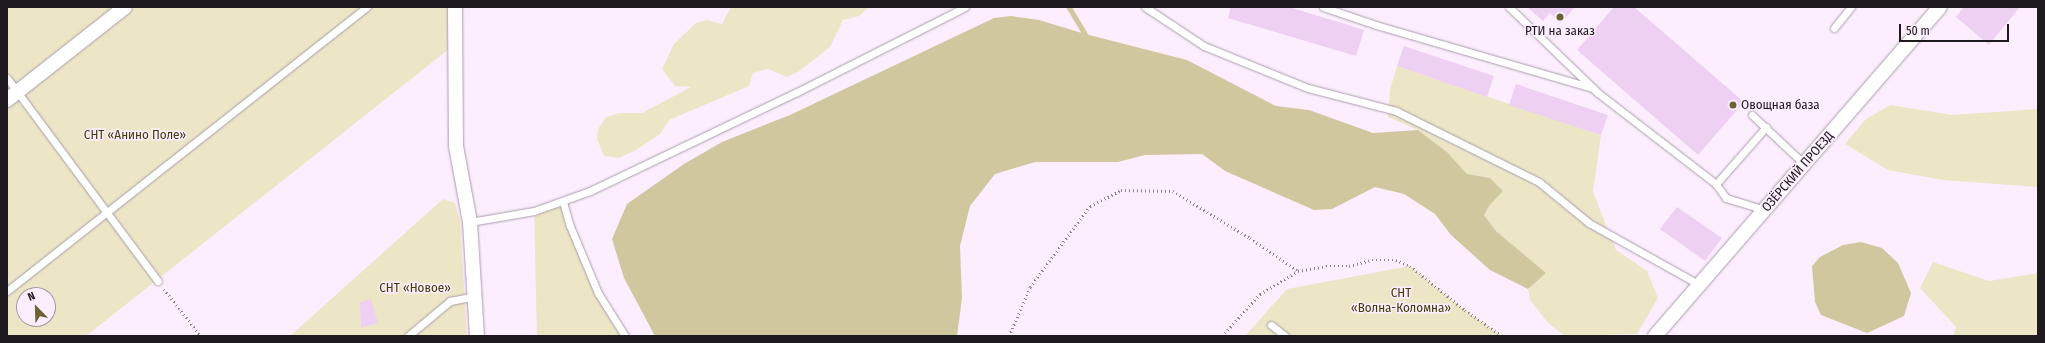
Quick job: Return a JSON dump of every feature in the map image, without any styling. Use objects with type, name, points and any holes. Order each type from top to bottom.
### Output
[{"type":"street","points":[[12,96],[124,7]]},
{"type":"street","points":[[455,7],[456,146],[470,222],[477,336]]},
{"type":"street","name":"ОЗЁРСКИЙ ПРОЕЗД","points":[[1655,336],[1805,165],[1940,7]]},
{"type":"lane","points":[[7,291],[367,7]]},
{"type":"lane","points":[[470,222],[534,211],[563,202],[797,92],[965,7]]},
{"type":"lane","points":[[1145,7],[1204,46],[1308,88],[1396,111],[1539,182],[1589,223],[1700,285]]},
{"type":"lane","points":[[1323,7],[1376,25],[1593,88]]},
{"type":"lane","points":[[1509,7],[1593,88],[1716,184],[1726,198],[1765,210]]},
{"type":"lane","points":[[1834,28],[1851,7]]},
{"type":"lane","points":[[7,78],[12,96],[108,212],[158,281]]},
{"type":"lane","points":[[1752,115],[1805,165]]},
{"type":"lane","points":[[1716,184],[1766,127]]},
{"type":"lane","points":[[563,202],[570,226],[598,293],[625,336]]},
{"type":"lane","points":[[408,336],[450,301],[475,296]]},
{"type":"lane","points":[[1271,325],[1284,336]]},
{"type":"path","points":[[1008,336],[1030,287],[1090,206],[1121,190],[1173,191],[1250,238],[1298,271]]},
{"type":"path","points":[[1222,336],[1260,294],[1298,271],[1326,266],[1349,266],[1372,260],[1396,260],[1410,266],[1465,310],[1502,336]]},
{"type":"path","points":[[158,281],[201,336]]},
{"type":"green space","name":"СНТ «Анино Поле»","points":[[7,7],[448,7],[449,49],[86,336],[7,336]]},
{"type":"green space","points":[[731,7],[869,7],[859,16],[843,20],[830,47],[798,72],[787,77],[768,69],[753,73],[749,86],[669,120],[660,134],[636,150],[619,158],[604,156],[597,139],[598,129],[606,117],[620,113],[642,113],[691,87],[675,86],[662,69],[674,44],[696,23],[707,20],[722,24]]},
{"type":"green space","points":[[1397,66],[1601,135],[1593,192],[1616,250],[1647,271],[1658,298],[1637,334],[1565,336],[1548,323],[1530,300],[1528,289],[1546,273],[1496,231],[1484,215],[1489,206],[1503,191],[1490,178],[1467,174],[1447,152],[1418,130],[1388,117],[1390,90]]},
{"type":"green space","points":[[1890,105],[1952,115],[2038,109],[2038,187],[1943,180],[1888,170],[1845,144],[1866,119]]},
{"type":"green space","name":"СНТ «Новое»","points":[[443,199],[455,203],[460,221],[467,336],[290,336]]},
{"type":"green space","points":[[563,202],[598,293],[625,336],[537,336],[534,211]]},
{"type":"green space","points":[[1933,262],[1989,281],[2038,273],[2038,336],[1953,336],[1956,327],[1920,288]]},
{"type":"green space","name":"СНТ «Волна-Коломна»","points":[[1410,266],[1465,310],[1502,336],[1245,336],[1287,289]]},
{"type":"shaded area","points":[[1011,16],[1039,20],[1085,34],[1187,60],[1276,106],[1309,110],[1373,133],[1418,130],[1447,152],[1467,174],[1490,178],[1503,191],[1489,206],[1484,215],[1496,231],[1546,273],[1528,289],[1490,270],[1451,235],[1435,214],[1404,194],[1375,187],[1332,209],[1314,210],[1225,171],[1202,154],[1145,155],[1118,162],[1035,162],[995,174],[970,206],[960,246],[962,298],[957,336],[655,336],[624,278],[612,239],[627,204],[684,164],[722,142],[790,115],[994,18]]},
{"type":"shaded area","points":[[1861,242],[1882,248],[1898,263],[1911,293],[1904,316],[1867,333],[1821,315],[1815,302],[1812,266],[1820,257],[1843,245]]},
{"type":"building","points":[[1231,7],[1289,7],[1364,30],[1356,56],[1228,18]]},
{"type":"building","name":"РТИ на заказ","points":[[1527,7],[1575,7],[1561,23],[1550,13],[1543,21]]},
{"type":"building","points":[[1614,7],[1634,7],[1744,102],[1698,155],[1577,50]]},
{"type":"building","points":[[1964,7],[2020,7],[1989,45],[1956,17]]},
{"type":"building","points":[[1404,46],[1494,76],[1487,97],[1397,66]]},
{"type":"building","points":[[1516,84],[1608,115],[1601,135],[1509,105]]},
{"type":"building","points":[[1677,207],[1722,238],[1705,261],[1660,229]]},
{"type":"building","points":[[371,299],[378,323],[361,328],[360,302]]},
{"type":"waterway","points":[[1069,7],[1085,34]]},
{"type":"place","name":"РТИ на заказ","points":[[1560,17]]},
{"type":"place","name":"Овощная база","points":[[1733,105]]}]
